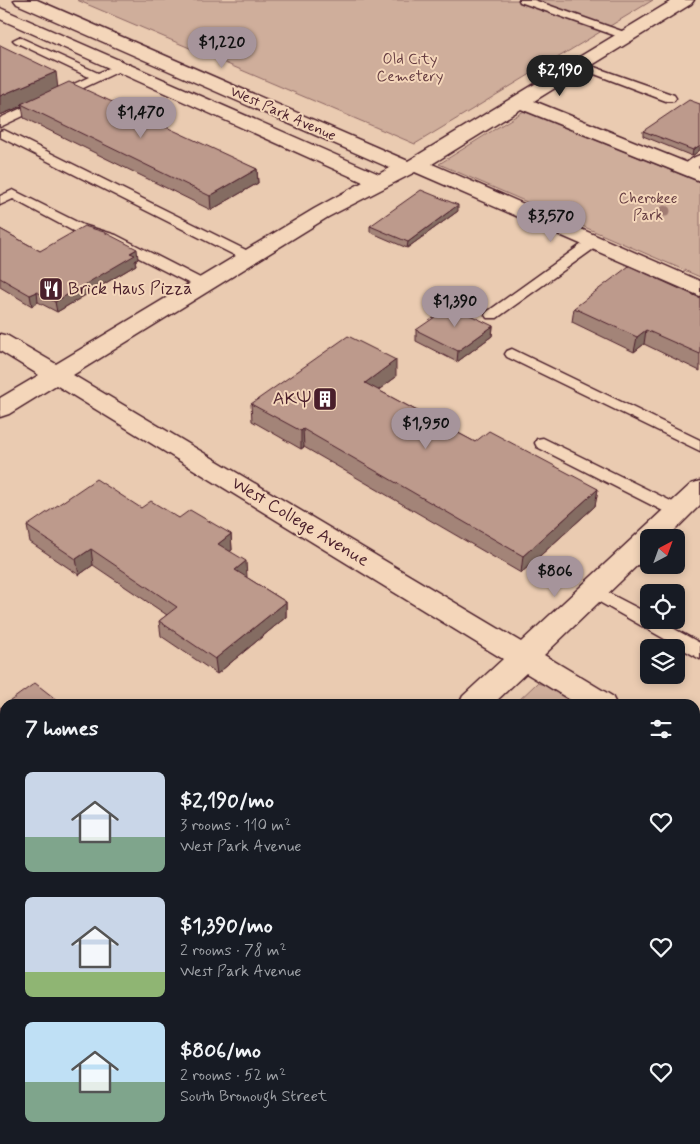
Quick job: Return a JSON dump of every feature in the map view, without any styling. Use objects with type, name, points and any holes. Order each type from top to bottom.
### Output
[{"type":"street","name":"West Park Avenue","points":[[23,0],[263,106],[594,242],[700,289]]},
{"type":"street","points":[[0,409],[321,213],[379,182],[412,167],[685,0]]},
{"type":"street","name":"West Park Avenue","points":[[0,13],[379,182]]},
{"type":"street","points":[[519,102],[695,168]]},
{"type":"street","points":[[238,119],[263,106]]},
{"type":"street","name":"West College Avenue","points":[[0,341],[592,699]]},
{"type":"street","points":[[658,529],[700,490]]},
{"type":"street","points":[[479,699],[640,547]]},
{"type":"lane","points":[[524,0],[626,36]]},
{"type":"lane","points":[[6,46],[41,31]]},
{"type":"lane","points":[[19,40],[98,77]]},
{"type":"lane","points":[[580,65],[670,98]]},
{"type":"lane","points":[[2,128],[120,67]]},
{"type":"lane","points":[[2,128],[249,257]]},
{"type":"lane","points":[[0,201],[13,194],[78,228],[111,238],[203,285]]},
{"type":"lane","points":[[492,315],[594,242]]},
{"type":"lane","points":[[512,354],[700,446]]},
{"type":"lane","points":[[543,443],[677,511]]},
{"type":"lane","points":[[593,591],[698,648]]},
{"type":"green space","name":"Old City Cemetery","points":[[77,0],[653,0],[415,144]]},
{"type":"green space","name":"Cherokee Park","points":[[524,111],[700,182],[700,277],[439,164]]},
{"type":"green space","points":[[537,683],[564,690],[578,699],[520,699]]},
{"type":"building","points":[[0,45],[56,72],[0,96]]},
{"type":"building","points":[[69,82],[257,169],[210,196],[21,104]]},
{"type":"building","points":[[689,100],[700,104],[700,145],[693,150],[643,131]]},
{"type":"building","points":[[421,190],[458,205],[408,242],[370,226]]},
{"type":"building","points":[[84,226],[104,232],[137,249],[130,253],[135,255],[55,302],[37,292],[30,295],[0,278],[0,229],[40,251]]},
{"type":"building","points":[[629,266],[700,298],[700,354],[646,330],[637,337],[574,308]]},
{"type":"building","points":[[451,306],[493,326],[458,351],[416,330]]},
{"type":"building","points":[[348,336],[396,360],[365,383],[475,442],[489,431],[598,489],[523,556],[303,429],[301,431],[251,404]]},
{"type":"building","points":[[96,479],[141,508],[151,501],[179,518],[190,510],[231,534],[218,544],[246,561],[235,570],[286,602],[215,659],[159,621],[177,607],[91,549],[76,559],[27,526]]},
{"type":"building","points":[[35,683],[56,699],[13,699]]},
{"type":"place","name":"Brick Haus Pizza","points":[[51,289]]},
{"type":"place","name":"AKΨ","points":[[325,399]]}]
